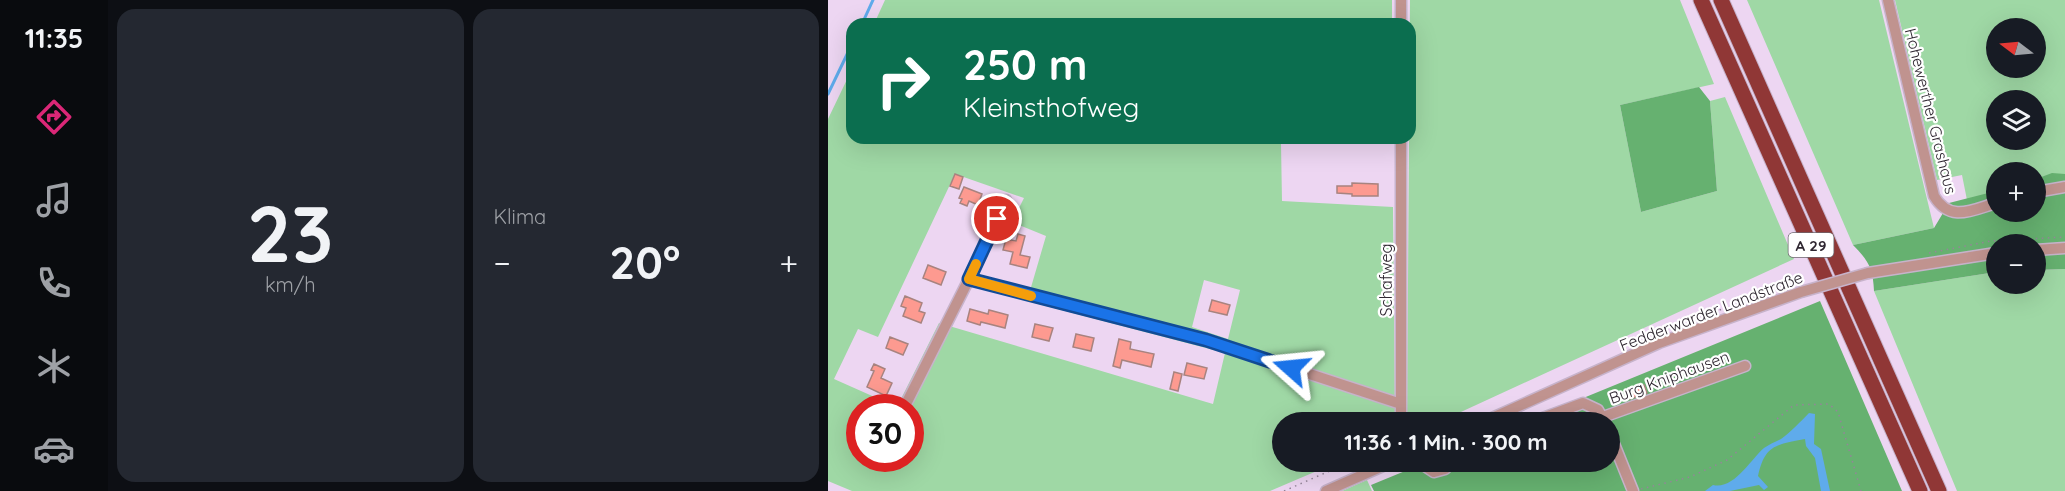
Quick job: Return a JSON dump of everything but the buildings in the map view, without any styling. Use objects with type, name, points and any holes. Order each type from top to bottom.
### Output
[{"type":"highway","name":"A 29","points":[[1701,0],[1920,491]]},
{"type":"highway","name":"A 29","points":[[1721,0],[1939,491]]},
{"type":"street","points":[[1401,0],[1401,18]]},
{"type":"street","name":"Hohewerther Grashaus","points":[[1888,0],[1934,196],[1940,207],[1950,212],[1961,212],[1986,205]]},
{"type":"street","name":"Schafweg","points":[[1401,144],[1401,412]]},
{"type":"street","points":[[2046,190],[2065,187]]},
{"type":"street","points":[[911,394],[1006,200]]},
{"type":"street","points":[[2046,249],[2065,248]]},
{"type":"street","name":"Fedderwarder Landstraße","points":[[1505,412],[1659,343],[1801,292],[1868,273],[1986,254]]},
{"type":"street","points":[[969,279],[1206,340],[1401,404]]},
{"type":"street","name":"Burg Kniphausen","points":[[1620,414],[1745,366]]},
{"type":"street","name":"Burg Kniphausen","points":[[1559,412],[1583,403],[1599,412]]},
{"type":"street","points":[[1620,459],[1633,491]]},
{"type":"street","points":[[1326,491],[1369,472]]},
{"type":"path","points":[[1633,491],[1690,477],[1727,460],[1794,405],[1829,404],[1838,412],[1861,491]]},
{"type":"path","points":[[1284,491],[1327,472]]},
{"type":"green space","points":[[885,0],[1392,0],[1392,18],[877,18]]},
{"type":"green space","points":[[1410,0],[1680,0],[1714,84],[1620,105],[1641,212],[1717,191],[1710,101],[1725,97],[1794,259],[1461,412],[1407,412],[1409,144],[1416,144],[1416,18],[1410,18]]},
{"type":"green space","points":[[1747,0],[1879,0],[1934,228],[1853,245]]},
{"type":"green space","points":[[1895,0],[2065,0],[2065,174],[2046,176],[2046,162],[1986,162],[1986,194],[1967,200],[1962,175],[1937,180]]},
{"type":"green space","points":[[846,82],[846,144],[1281,144],[1282,201],[1393,207],[1395,412],[1272,412],[1272,472],[1315,472],[1270,491],[852,491],[828,481],[828,119]],"holes":[[[955,174],[1024,198],[1012,222],[1046,236],[1027,301],[1225,353],[1213,404],[939,323],[904,394],[924,394],[924,472],[846,472],[846,394],[868,394],[834,379],[858,329],[878,337]],[[1204,280],[1240,290],[1228,339],[1192,327]]]},
{"type":"green space","points":[[1699,87],[1710,101],[1717,191],[1641,212],[1620,105]]},
{"type":"green space","points":[[2052,173],[2065,174],[2065,269],[2046,270],[2046,234],[1986,234],[1986,274],[1874,291],[1869,266],[1853,245],[1934,228],[1949,203],[1986,194],[1986,222],[2046,222],[2046,175]]},
{"type":"green space","points":[[2065,269],[2065,491],[1957,491],[1874,291],[1986,274],[1986,294],[2046,294],[2046,270]]},
{"type":"green space","points":[[1820,301],[1902,491],[1374,491],[1371,485],[1403,472],[1620,472],[1620,412],[1549,412]]},
{"type":"green space","points":[[1367,480],[1372,491],[1342,491]]},
{"type":"water","points":[[1809,413],[1815,414],[1814,444],[1821,449],[1830,491],[1821,491],[1815,458],[1806,446],[1805,439],[1779,445],[1768,452],[1758,476],[1768,487],[1764,490],[1759,485],[1730,491],[1705,491],[1713,485],[1728,483],[1735,478],[1764,448],[1785,436]]},
{"type":"waterway","points":[[865,18],[873,0]]},
{"type":"waterway","points":[[828,94],[846,56]]},
{"type":"slow traffic","points":[[976,264],[969,279],[1031,296]]},
{"type":"route","points":[[997,219],[969,279],[1206,340],[1291,368]]}]
